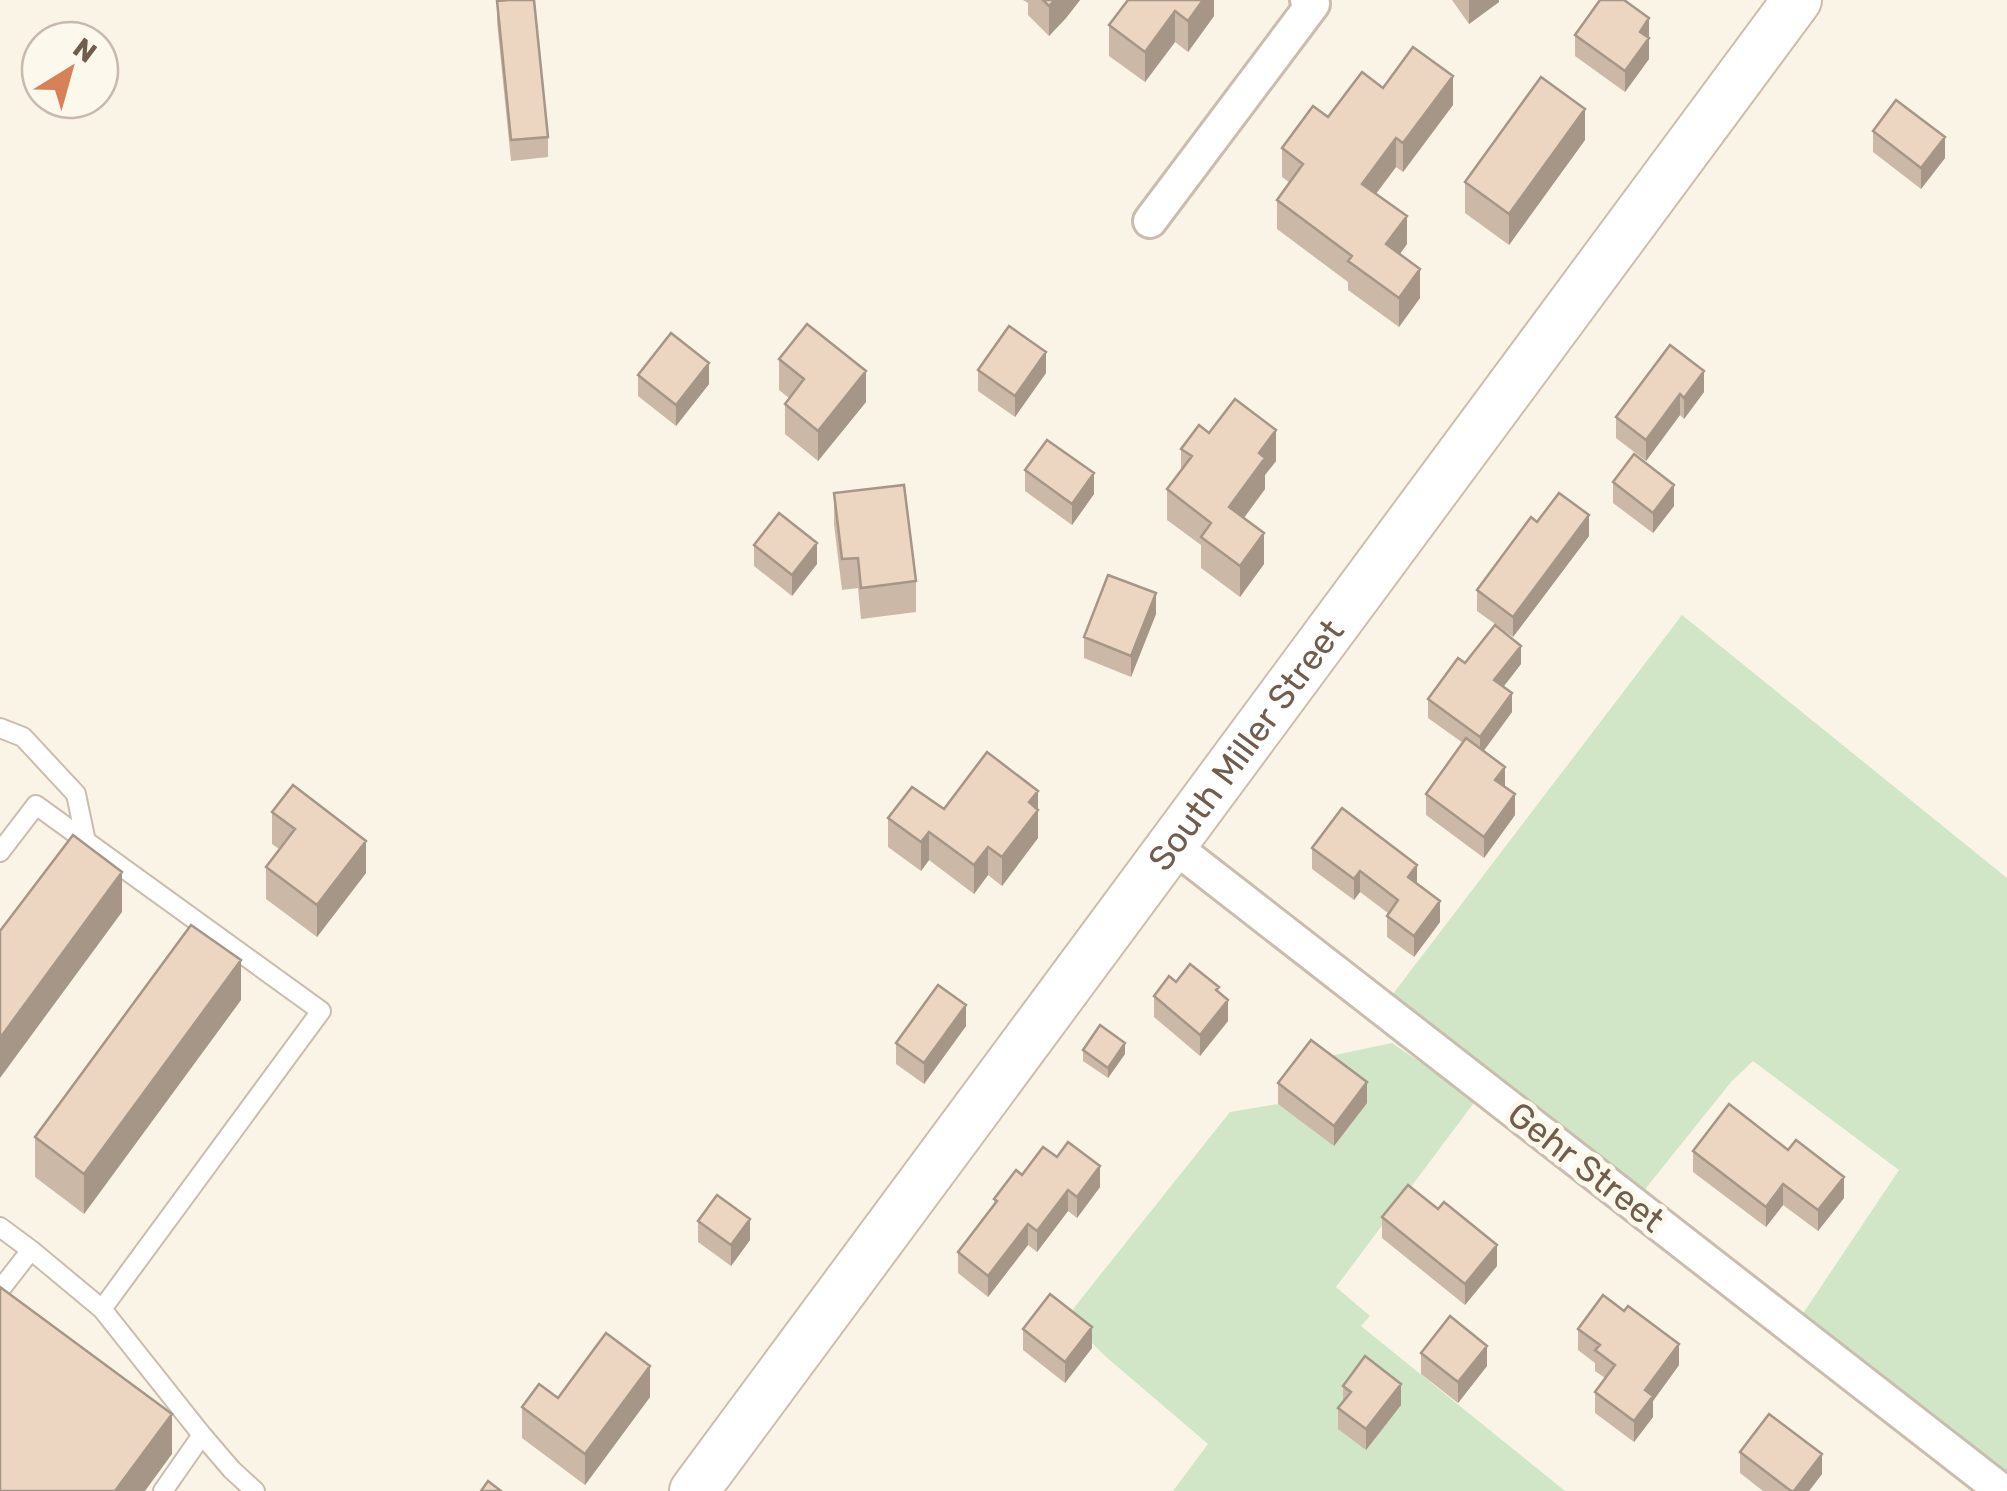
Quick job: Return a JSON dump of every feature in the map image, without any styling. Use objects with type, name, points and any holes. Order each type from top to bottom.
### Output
[{"type":"street","points":[[1150,221],[1313,4],[1308,0]]},
{"type":"street","name":"South Miller Street","points":[[694,1491],[1797,0]]},
{"type":"street","name":"Gehr Street","points":[[1171,844],[2002,1491]]},
{"type":"lane","points":[[0,728],[24,737],[76,794],[86,842]]},
{"type":"lane","points":[[0,852],[36,806],[321,1011],[102,1309]]},
{"type":"lane","points":[[0,1227],[102,1309],[232,1470],[255,1491]]},
{"type":"lane","points":[[0,1290],[31,1250]]},
{"type":"lane","points":[[163,1491],[202,1434]]},
{"type":"green space","points":[[1682,615],[2007,878],[2007,1485],[1796,1324],[1899,1170],[1753,1061],[1731,1082],[1638,1198],[1386,1003]]},
{"type":"green space","points":[[1392,1043],[1476,1100],[1336,1287],[1370,1316],[1361,1326],[1565,1491],[1173,1491],[1208,1444],[1081,1332],[1073,1309],[1230,1112],[1278,1104],[1311,1060]]},
{"type":"building","points":[[534,0],[548,137],[511,140],[497,1]]},
{"type":"building","points":[[1128,0],[1203,0],[1188,21],[1175,11],[1145,52],[1109,25]]},
{"type":"building","points":[[1600,0],[1624,0],[1649,18],[1640,32],[1649,38],[1625,71],[1575,35]]},
{"type":"building","points":[[1413,47],[1453,76],[1403,143],[1396,138],[1362,184],[1407,216],[1386,244],[1420,269],[1399,298],[1348,261],[1352,256],[1277,200],[1303,164],[1282,148],[1313,106],[1328,117],[1362,72],[1383,88]]},
{"type":"building","points":[[1541,77],[1585,109],[1509,214],[1465,182]]},
{"type":"building","points":[[1896,100],[1945,137],[1921,168],[1873,131]]},
{"type":"building","points":[[807,324],[866,371],[818,431],[785,404],[804,379],[779,359]]},
{"type":"building","points":[[1009,326],[1046,352],[1015,396],[978,370]]},
{"type":"building","points":[[671,333],[709,363],[676,405],[638,375]]},
{"type":"building","points":[[1670,345],[1704,371],[1684,398],[1680,394],[1646,440],[1616,417]]},
{"type":"building","points":[[1235,399],[1276,430],[1259,453],[1265,458],[1229,507],[1264,533],[1240,566],[1201,537],[1211,523],[1167,489],[1192,456],[1181,449],[1199,425],[1209,433]]},
{"type":"building","points":[[1047,440],[1094,473],[1072,504],[1025,470]]},
{"type":"building","points":[[1634,454],[1674,485],[1653,513],[1613,482]]},
{"type":"building","points":[[904,485],[916,581],[861,588],[858,558],[842,559],[834,493]]},
{"type":"building","points":[[1559,493],[1589,515],[1513,617],[1477,590],[1531,517],[1537,522]]},
{"type":"building","points":[[779,513],[817,543],[792,575],[754,545]]},
{"type":"building","points":[[1108,575],[1156,593],[1131,656],[1084,637]]},
{"type":"building","points":[[1495,625],[1521,646],[1494,680],[1512,693],[1480,737],[1428,699],[1458,658],[1465,663]]},
{"type":"building","points":[[1466,738],[1505,767],[1495,780],[1515,794],[1484,837],[1426,794]]},
{"type":"building","points":[[987,752],[1038,791],[1029,802],[1038,810],[1002,857],[988,847],[974,865],[929,832],[921,842],[888,818],[912,787],[944,809]]},
{"type":"building","points":[[293,785],[366,841],[317,905],[266,867],[295,829],[272,812]]},
{"type":"building","points":[[1342,808],[1417,865],[1408,877],[1440,901],[1414,936],[1387,916],[1398,900],[1360,871],[1354,879],[1312,848]]},
{"type":"building","points":[[73,835],[122,872],[0,1038],[0,931]]},
{"type":"building","points":[[191,925],[241,960],[84,1174],[35,1137]]},
{"type":"building","points":[[1190,964],[1219,987],[1216,990],[1228,1000],[1200,1035],[1154,996],[1169,976],[1176,982]]},
{"type":"building","points":[[938,985],[966,1005],[924,1063],[896,1043]]},
{"type":"building","points":[[1100,1025],[1125,1043],[1108,1068],[1083,1050]]},
{"type":"building","points":[[1311,1040],[1367,1082],[1334,1126],[1278,1083]]},
{"type":"building","points":[[1729,1104],[1788,1150],[1796,1140],[1844,1177],[1818,1210],[1783,1184],[1766,1207],[1693,1151]]},
{"type":"building","points":[[1068,1142],[1100,1166],[1077,1197],[1068,1190],[1037,1231],[1028,1224],[988,1276],[958,1252],[1016,1170],[1022,1175],[1043,1147],[1057,1157]]},
{"type":"building","points":[[1408,1185],[1438,1209],[1444,1202],[1497,1245],[1465,1284],[1382,1217]]},
{"type":"building","points":[[717,1195],[750,1219],[731,1245],[698,1221]]},
{"type":"building","points":[[0,1287],[172,1414],[115,1491],[0,1491]]},
{"type":"building","points":[[1050,1294],[1092,1327],[1065,1362],[1023,1329]]},
{"type":"building","points":[[1603,1295],[1624,1311],[1628,1306],[1679,1344],[1645,1390],[1653,1396],[1634,1421],[1595,1392],[1615,1365],[1595,1350],[1600,1345],[1578,1329]]},
{"type":"building","points":[[1450,1316],[1487,1346],[1458,1382],[1421,1353]]},
{"type":"building","points":[[606,1333],[650,1366],[585,1454],[522,1407],[539,1384],[558,1398]]},
{"type":"building","points":[[1365,1356],[1401,1384],[1366,1429],[1338,1408],[1351,1392],[1343,1386]]},
{"type":"building","points":[[1769,1414],[1822,1454],[1794,1491],[1740,1452]]},
{"type":"building","points":[[488,1481],[501,1491],[481,1491]]}]
